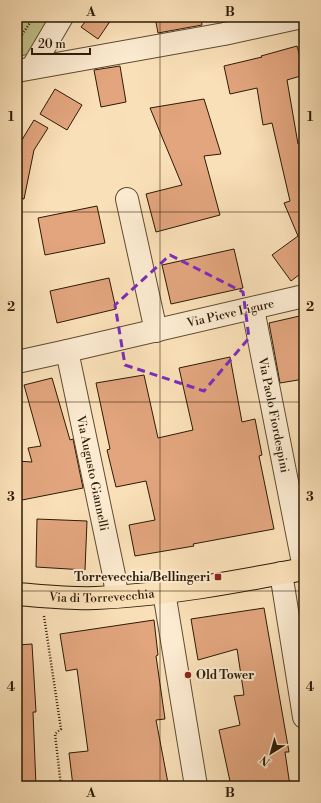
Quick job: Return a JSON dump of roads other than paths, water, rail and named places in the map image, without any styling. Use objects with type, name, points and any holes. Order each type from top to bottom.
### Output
[{"type":"main road","name":"Via di Torrevecchia","points":[[17,594],[78,598],[164,592],[304,568]]},
{"type":"street","points":[[24,69],[62,17]]},
{"type":"street","points":[[24,69],[224,34],[302,17]]},
{"type":"street","points":[[127,199],[156,331]]},
{"type":"street","name":"Via Pieve Ligure","points":[[17,362],[67,352],[304,296]]},
{"type":"street","name":"Via Paolo Fiordespini","points":[[253,309],[304,568]]},
{"type":"street","name":"Via Augusto Giannelli","points":[[67,352],[114,575],[117,596]]},
{"type":"street","points":[[281,573],[304,717]]},
{"type":"street","points":[[164,592],[196,786]]},
{"type":"place","name":"Torrevecchia/Bellingeri","points":[[218,577]]},
{"type":"place","name":"Old Tower","points":[[188,675]]}]
